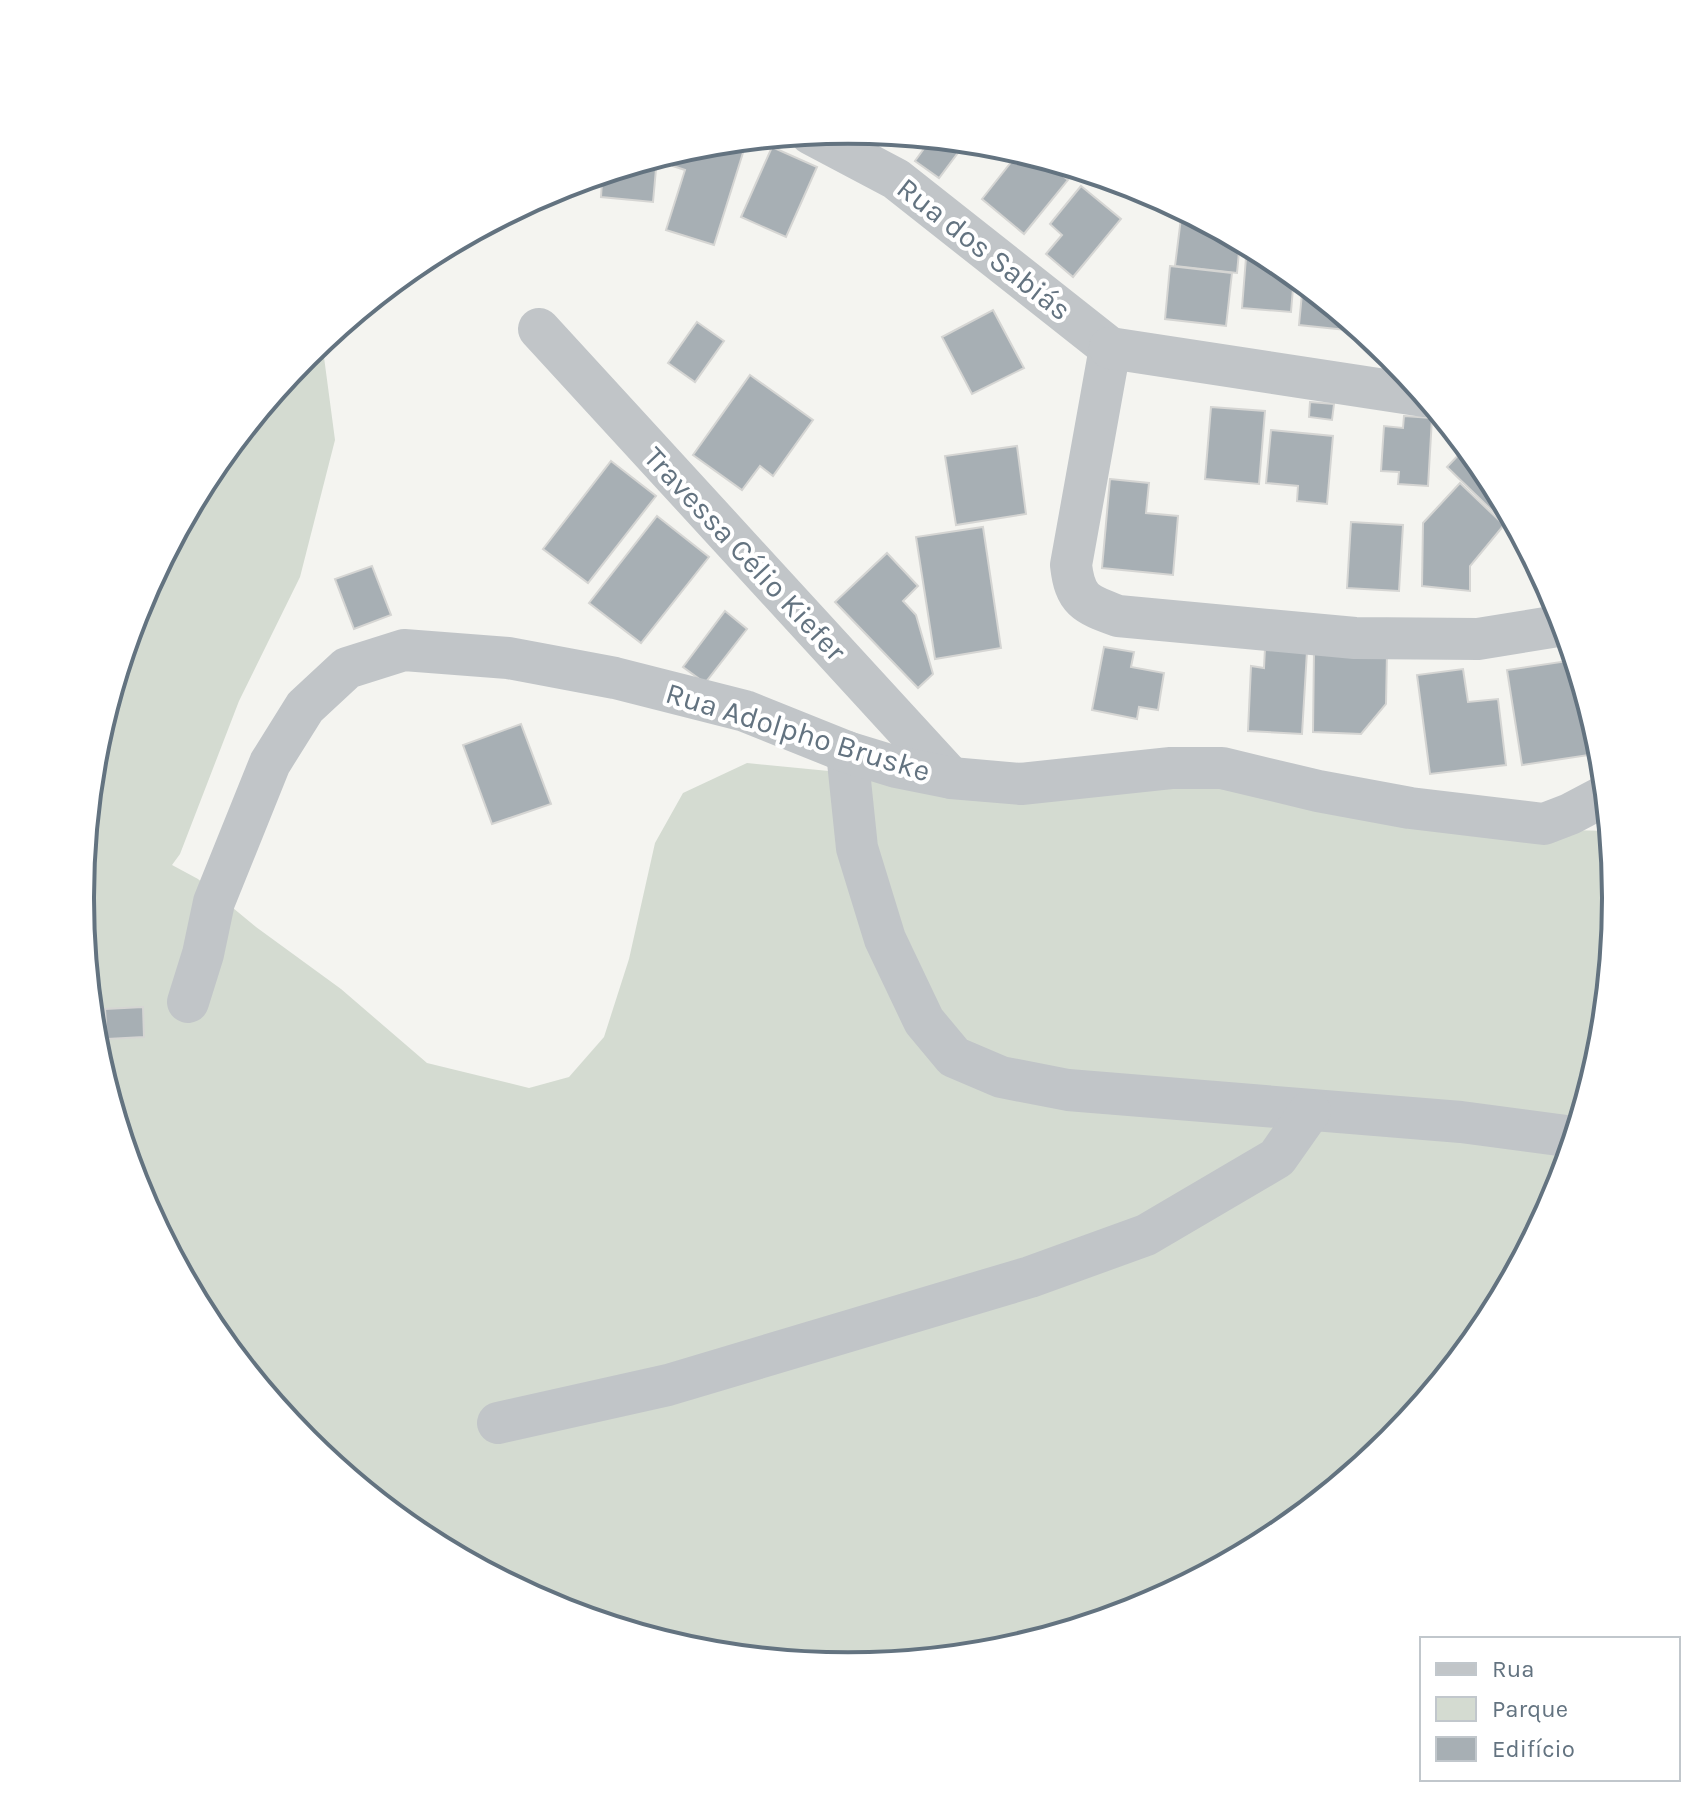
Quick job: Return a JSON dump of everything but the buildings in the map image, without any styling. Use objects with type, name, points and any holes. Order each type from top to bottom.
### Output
[{"type":"street","name":"Rua dos Sabiás","points":[[831,145],[896,179],[1110,348]]},
{"type":"street","name":"Travessa Célio Kiefer","points":[[539,329],[951,778]]},
{"type":"street","points":[[1408,394],[1110,348],[1071,565],[1074,589],[1089,605],[1118,616],[1355,638],[1478,639],[1551,627]]},
{"type":"street","name":"Rua Adolpho Bruske","points":[[188,1002],[203,954],[214,902],[270,763],[305,707],[347,668],[404,650],[508,658],[615,678],[745,711],[847,752],[896,767],[951,778],[1021,784],[1171,768],[1222,768],[1318,791],[1410,808],[1544,824],[1596,800]]},
{"type":"street","points":[[847,752],[857,848],[885,939],[924,1021],[954,1057],[1001,1077],[1068,1090],[1461,1122],[1564,1136]]},
{"type":"street","points":[[498,1423],[668,1385],[1030,1277],[1146,1235],[1277,1158],[1310,1111]]},
{"type":"green space","points":[[324,357],[335,440],[300,577],[239,701],[180,854],[172,865],[198,879],[256,927],[341,989],[427,1063],[529,1088],[569,1077],[604,1037],[629,959],[655,843],[683,793],[747,763],[983,786],[1096,767],[1569,830],[1599,831],[1602,898],[1600,948],[1588,1046],[1562,1141],[1545,1187],[1501,1276],[1446,1358],[1415,1396],[1345,1465],[1307,1497],[1225,1551],[1137,1595],[1090,1612],[1043,1627],[946,1646],[897,1651],[799,1651],[701,1638],[653,1627],[559,1595],[515,1575],[429,1525],[389,1497],[315,1432],[281,1396],[250,1358],[195,1275],[151,1187],[134,1141],[108,1046],[100,997],[94,898],[100,800],[108,751],[134,656],[172,565],[221,480],[281,401]]}]
